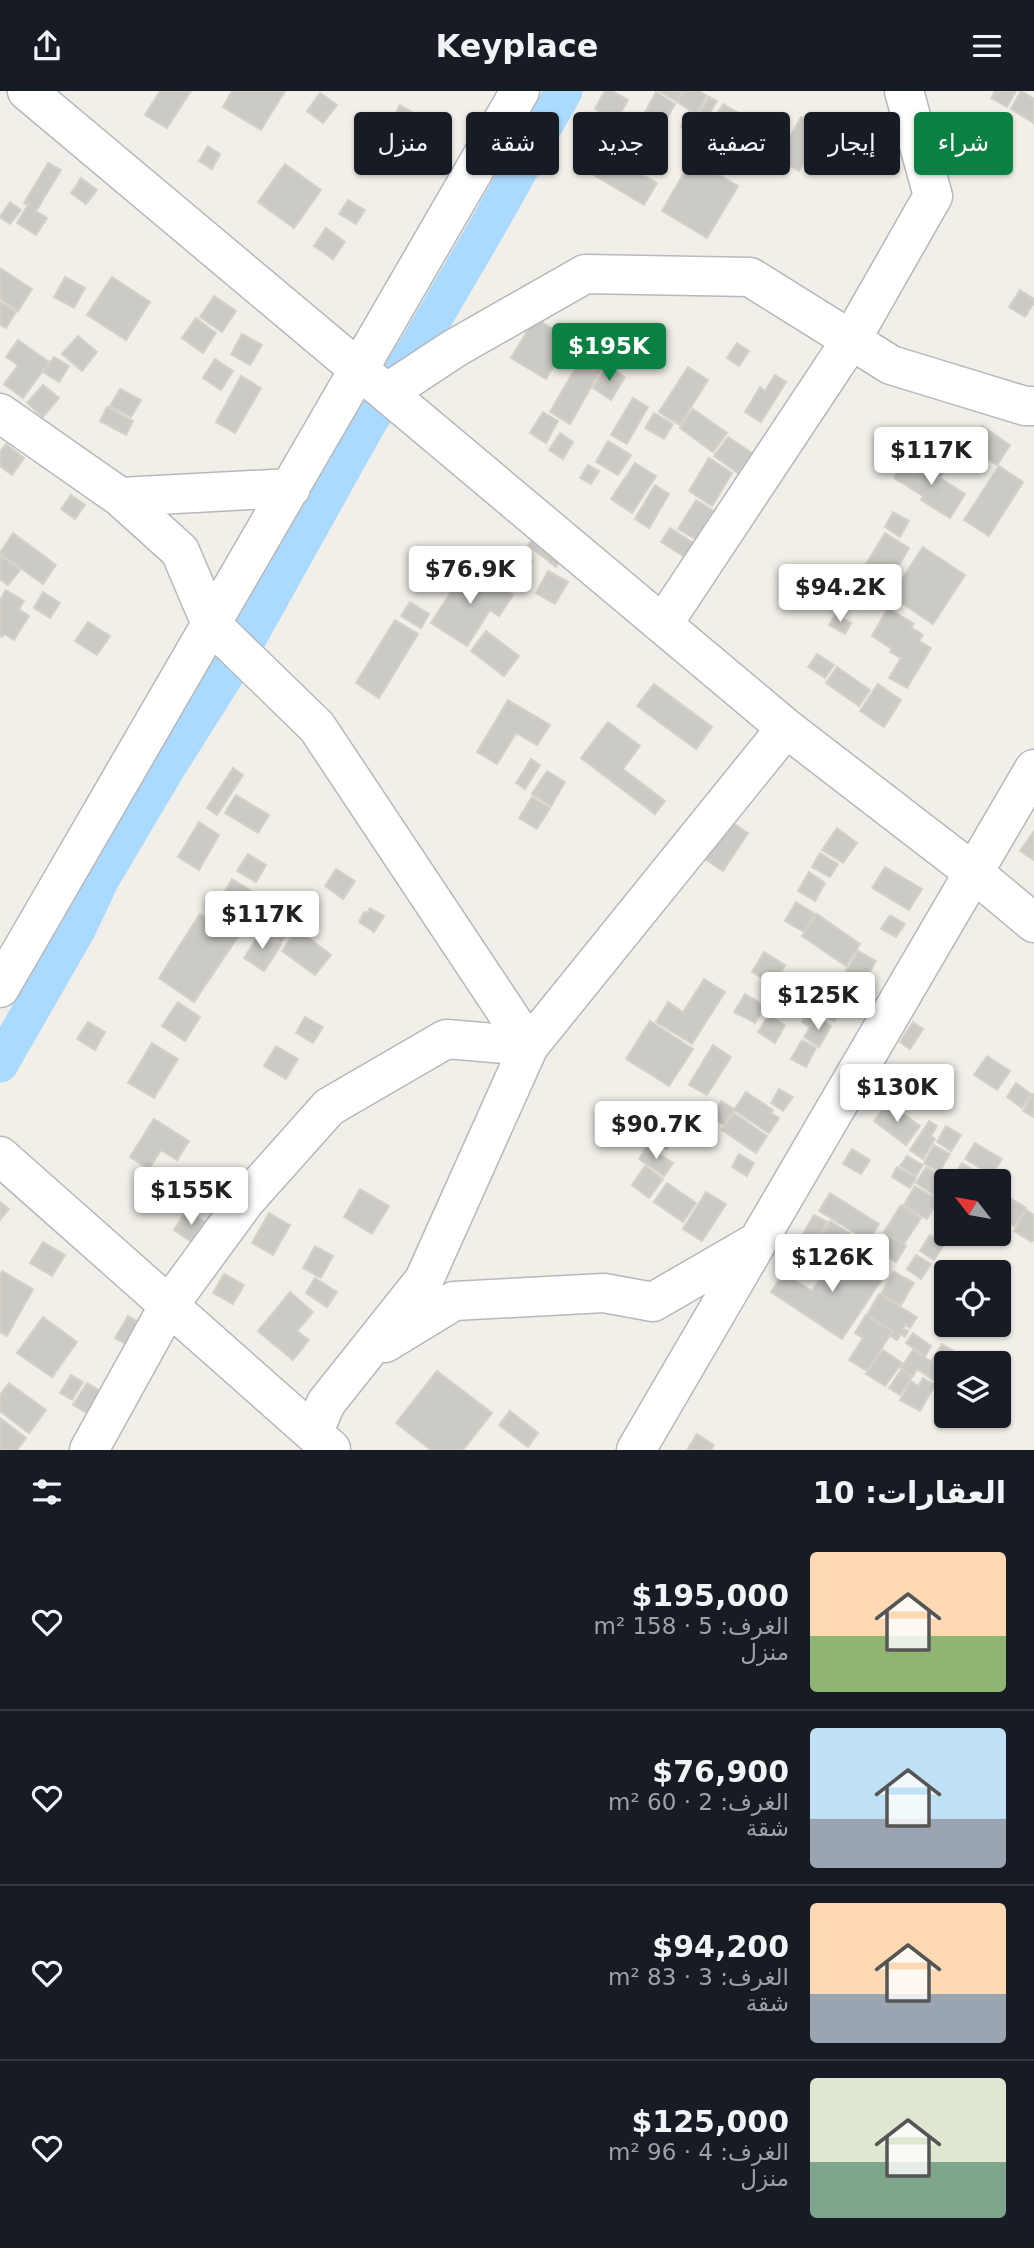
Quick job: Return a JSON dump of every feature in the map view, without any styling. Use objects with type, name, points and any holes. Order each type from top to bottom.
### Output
[{"type":"street","points":[[27,91],[786,728],[973,872],[1034,923]]},
{"type":"street","points":[[0,988],[290,488],[374,380],[520,91]]},
{"type":"street","points":[[663,624],[851,340],[933,196],[904,91]]},
{"type":"street","points":[[374,380],[456,348],[585,274],[750,277],[891,365],[1025,406],[1034,406]]},
{"type":"street","points":[[0,413],[120,498],[180,551],[211,624],[317,727],[529,1046]]},
{"type":"street","points":[[120,498],[290,488]]},
{"type":"street","points":[[323,1441],[327,1403],[424,1280],[529,1046],[786,728]]},
{"type":"street","points":[[636,1450],[1034,769]]},
{"type":"street","points":[[89,1450],[169,1305],[246,1200],[329,1107],[446,1039],[529,1046]]},
{"type":"street","points":[[0,1156],[323,1441]]},
{"type":"street","points":[[363,1357],[454,1301],[604,1293],[653,1302],[758,1242]]},
{"type":"building","points":[[160,91],[191,91],[167,128],[145,115]]},
{"type":"building","points":[[232,91],[285,91],[261,130],[223,107]]},
{"type":"building","points":[[605,91],[612,91],[628,100],[621,112],[600,112],[595,109]]},
{"type":"building","points":[[659,91],[682,91],[676,101]]},
{"type":"building","points":[[684,91],[699,91],[707,96],[697,112],[677,102]]},
{"type":"building","points":[[995,91],[1016,91],[1007,107],[991,98]]},
{"type":"building","points":[[1021,91],[1034,99],[1034,123],[1011,109]]},
{"type":"building","points":[[656,92],[675,104],[668,116],[668,112],[645,112]]},
{"type":"building","points":[[320,93],[337,105],[323,123],[307,111]]},
{"type":"building","points":[[709,97],[717,101],[711,112],[700,112]]},
{"type":"building","points":[[723,104],[737,112],[718,112]]},
{"type":"building","points":[[400,105],[412,112],[396,112]]},
{"type":"building","points":[[801,117],[804,119],[804,162],[799,171],[790,166],[790,137]]},
{"type":"building","points":[[208,146],[220,154],[212,169],[199,161]]},
{"type":"building","points":[[48,163],[61,170],[36,211],[47,218],[36,235],[17,223],[28,205],[24,203]]},
{"type":"building","points":[[285,164],[321,190],[294,228],[258,202]]},
{"type":"building","points":[[594,175],[643,175],[657,183],[644,205]]},
{"type":"building","points":[[683,175],[719,175],[738,186],[707,238],[662,211]]},
{"type":"building","points":[[81,178],[97,190],[86,204],[71,193]]},
{"type":"building","points":[[348,200],[365,210],[356,224],[339,214]]},
{"type":"building","points":[[10,202],[21,210],[10,224],[0,217]]},
{"type":"building","points":[[326,228],[345,242],[333,259],[314,246]]},
{"type":"building","points":[[0,268],[32,289],[18,311],[0,299]]},
{"type":"building","points":[[65,277],[85,288],[74,308],[54,297]]},
{"type":"building","points":[[112,277],[150,302],[126,340],[87,315]]},
{"type":"building","points":[[1020,290],[1034,299],[1025,317],[1009,307]]},
{"type":"building","points":[[214,296],[236,311],[222,332],[200,317]]},
{"type":"building","points":[[0,302],[16,312],[6,328],[0,325]]},
{"type":"building","points":[[196,318],[216,333],[203,353],[182,338]]},
{"type":"building","points":[[535,318],[570,339],[546,379],[511,358]]},
{"type":"building","points":[[242,334],[262,345],[250,365],[231,354]]},
{"type":"building","points":[[78,336],[97,352],[82,371],[62,354]]},
{"type":"building","points":[[18,340],[49,362],[23,398],[4,384],[18,365],[6,357]]},
{"type":"building","points":[[737,343],[749,351],[739,366],[727,358]]},
{"type":"building","points":[[587,348],[607,359],[570,424],[550,412]]},
{"type":"building","points":[[54,357],[69,366],[59,382],[43,372]]},
{"type":"building","points":[[215,359],[233,371],[221,390],[203,378]]},
{"type":"building","points":[[606,366],[625,377],[611,400],[593,388]]},
{"type":"building","points":[[688,367],[708,380],[680,425],[659,412]]},
{"type":"building","points":[[775,375],[786,382],[761,422],[745,412],[760,387],[765,391]]},
{"type":"building","points":[[241,376],[261,388],[235,433],[216,422]]},
{"type":"building","points":[[43,385],[59,398],[43,417],[27,403]]},
{"type":"building","points":[[120,389],[141,400],[131,417],[110,406]]},
{"type":"building","points":[[633,398],[648,407],[627,444],[611,435]]},
{"type":"building","points":[[107,407],[133,421],[126,435],[100,421]]},
{"type":"building","points":[[693,409],[727,433],[713,452],[680,428]]},
{"type":"building","points":[[543,412],[558,421],[546,443],[530,433]]},
{"type":"building","points":[[654,413],[673,424],[664,439],[645,428]]},
{"type":"building","points":[[982,426],[1010,445],[997,465],[969,447]]},
{"type":"building","points":[[560,433],[573,442],[563,459],[549,450]]},
{"type":"building","points":[[728,437],[752,453],[738,473],[714,456]]},
{"type":"building","points":[[608,441],[631,455],[618,475],[596,462]]},
{"type":"building","points":[[6,444],[24,458],[12,475],[0,466],[0,452]]},
{"type":"building","points":[[709,458],[732,473],[712,506],[689,491]]},
{"type":"building","points":[[906,458],[920,467],[917,471],[925,475],[932,463],[944,471],[940,478],[965,494],[950,518],[921,500],[923,496],[894,478]]},
{"type":"building","points":[[635,463],[656,476],[632,513],[611,499]]},
{"type":"building","points":[[588,465],[599,471],[591,484],[580,478]]},
{"type":"building","points":[[999,466],[1023,482],[989,536],[964,520]]},
{"type":"building","points":[[655,485],[669,494],[649,528],[635,519]]},
{"type":"building","points":[[71,495],[85,505],[75,519],[61,509]]},
{"type":"building","points":[[696,500],[714,511],[697,540],[678,529]]},
{"type":"building","points":[[893,512],[909,521],[900,537],[885,527]]},
{"type":"building","points":[[670,528],[697,545],[688,559],[661,542]]},
{"type":"building","points":[[13,533],[56,565],[43,584],[0,553]]},
{"type":"building","points":[[885,533],[909,548],[882,594],[857,579]]},
{"type":"building","points":[[534,536],[563,558],[556,567],[528,545]]},
{"type":"building","points":[[923,547],[965,575],[933,624],[891,596]]},
{"type":"building","points":[[510,548],[532,562],[519,582],[497,568]]},
{"type":"building","points":[[0,555],[20,570],[8,585],[0,579]]},
{"type":"building","points":[[468,566],[513,595],[499,616],[490,610],[467,646],[431,623]]},
{"type":"building","points":[[548,571],[568,582],[555,604],[536,593]]},
{"type":"building","points":[[6,590],[24,601],[19,609],[29,616],[14,640],[4,634],[0,636],[0,600]]},
{"type":"building","points":[[43,592],[60,603],[50,618],[34,608]]},
{"type":"building","points":[[410,602],[429,614],[421,628],[401,616]]},
{"type":"building","points":[[888,608],[914,624],[911,627],[923,635],[919,641],[931,648],[907,688],[889,678],[901,658],[872,636]]},
{"type":"building","points":[[836,614],[851,623],[845,634],[829,625]]},
{"type":"building","points":[[395,620],[418,634],[379,698],[356,683]]},
{"type":"building","points":[[88,622],[110,636],[97,655],[75,641]]},
{"type":"building","points":[[486,631],[519,656],[504,676],[471,651]]},
{"type":"building","points":[[817,654],[834,665],[825,678],[808,667]]},
{"type":"building","points":[[837,667],[870,690],[859,706],[826,683]]},
{"type":"building","points":[[654,684],[712,727],[696,749],[637,706]]},
{"type":"building","points":[[878,684],[901,700],[884,727],[860,711]]},
{"type":"building","points":[[508,700],[550,725],[537,745],[516,733],[497,764],[477,752]]},
{"type":"building","points":[[608,722],[640,746],[623,769],[665,801],[655,814],[581,758]]},
{"type":"building","points":[[531,759],[540,765],[525,789],[516,783]]},
{"type":"building","points":[[233,768],[243,775],[217,815],[207,808]]},
{"type":"building","points":[[547,771],[565,782],[551,806],[532,794]]},
{"type":"building","points":[[236,795],[269,815],[258,833],[225,813]]},
{"type":"building","points":[[532,797],[550,808],[537,829],[519,818]]},
{"type":"building","points":[[727,819],[748,833],[723,871],[702,857]]},
{"type":"building","points":[[199,822],[219,835],[199,870],[178,857]]},
{"type":"building","points":[[837,828],[857,843],[843,863],[822,850]]},
{"type":"building","points":[[1034,831],[1034,860],[1020,851]]},
{"type":"building","points":[[820,853],[838,864],[830,877],[812,867]]},
{"type":"building","points":[[248,854],[266,865],[256,882],[237,871]]},
{"type":"building","points":[[885,867],[922,889],[909,910],[872,888]]},
{"type":"building","points":[[336,869],[355,881],[343,899],[325,886]]},
{"type":"building","points":[[809,872],[825,883],[815,901],[798,891]]},
{"type":"building","points":[[232,879],[250,890],[240,906],[223,895]]},
{"type":"building","points":[[295,894],[309,906],[280,943],[265,932]]},
{"type":"building","points":[[796,902],[815,914],[804,932],[785,921]]},
{"type":"building","points":[[370,908],[384,916],[374,932],[359,922],[364,912],[367,913]]},
{"type":"building","points":[[200,914],[220,927],[226,918],[243,929],[194,1002],[159,978]]},
{"type":"building","points":[[817,914],[860,944],[846,966],[802,936]]},
{"type":"building","points":[[890,915],[905,924],[896,937],[881,929]]},
{"type":"building","points":[[297,929],[331,955],[315,975],[282,951]]},
{"type":"building","points":[[261,932],[281,945],[264,971],[244,958]]},
{"type":"building","points":[[858,951],[876,961],[864,982],[846,971]]},
{"type":"building","points":[[764,952],[785,965],[773,985],[752,972]]},
{"type":"building","points":[[824,977],[851,993],[834,1021],[807,1005]]},
{"type":"building","points":[[704,979],[725,992],[692,1044],[656,1022],[668,1002],[683,1012]]},
{"type":"building","points":[[745,994],[765,1006],[755,1023],[734,1012]]},
{"type":"building","points":[[178,1002],[200,1017],[185,1041],[162,1026]]},
{"type":"building","points":[[810,1009],[818,1013],[809,1027],[802,1022]]},
{"type":"building","points":[[769,1015],[785,1025],[775,1043],[758,1032]]},
{"type":"building","points":[[305,1017],[323,1027],[313,1043],[296,1033]]},
{"type":"building","points":[[816,1017],[831,1026],[819,1047],[804,1037]]},
{"type":"building","points":[[650,1021],[693,1049],[669,1086],[626,1059]]},
{"type":"building","points":[[88,1022],[105,1032],[95,1050],[77,1039]]},
{"type":"building","points":[[913,1022],[923,1029],[910,1049],[900,1042]]},
{"type":"building","points":[[802,1040],[816,1048],[806,1067],[791,1059]]},
{"type":"building","points":[[152,1043],[178,1059],[154,1098],[128,1083]]},
{"type":"building","points":[[713,1045],[731,1057],[707,1095],[689,1085]]},
{"type":"building","points":[[276,1046],[298,1059],[286,1079],[264,1066]]},
{"type":"building","points":[[987,1056],[1010,1071],[997,1090],[974,1075]]},
{"type":"building","points":[[895,1074],[910,1083],[903,1098],[887,1089]]},
{"type":"building","points":[[1016,1083],[1031,1094],[1022,1108],[1007,1097]]},
{"type":"building","points":[[779,1089],[793,1097],[783,1111],[771,1103]]},
{"type":"building","points":[[746,1092],[773,1110],[771,1113],[779,1118],[769,1133],[734,1110]]},
{"type":"building","points":[[1034,1095],[1034,1117],[1023,1111]]},
{"type":"building","points":[[721,1101],[734,1109],[724,1125],[711,1117]]},
{"type":"building","points":[[888,1103],[920,1126],[906,1145],[874,1121]]},
{"type":"building","points":[[734,1113],[767,1136],[756,1153],[722,1130]]},
{"type":"building","points":[[154,1119],[189,1141],[177,1160],[161,1150],[149,1169],[130,1157]]},
{"type":"building","points":[[670,1119],[681,1125],[677,1132],[666,1125]]},
{"type":"building","points":[[929,1121],[937,1126],[931,1136],[935,1139],[923,1159],[910,1150]]},
{"type":"building","points":[[658,1124],[675,1134],[667,1149],[649,1138]]},
{"type":"building","points":[[946,1126],[961,1135],[951,1151],[937,1142]]},
{"type":"building","points":[[975,1143],[1002,1159],[996,1169],[982,1169],[965,1159]]},
{"type":"building","points":[[934,1145],[950,1154],[941,1169],[934,1169],[924,1163]]},
{"type":"building","points":[[647,1146],[673,1163],[664,1176],[639,1159]]},
{"type":"building","points":[[852,1149],[870,1160],[861,1174],[843,1164]]},
{"type":"building","points":[[739,1154],[754,1163],[747,1176],[732,1167]]},
{"type":"building","points":[[907,1156],[923,1165],[916,1176],[900,1166]]},
{"type":"building","points":[[962,1163],[972,1169],[958,1169]]},
{"type":"building","points":[[645,1166],[663,1179],[649,1198],[632,1185]]},
{"type":"building","points":[[897,1167],[916,1178],[910,1188],[892,1177]]},
{"type":"building","points":[[926,1167],[934,1172],[934,1195],[916,1183]]},
{"type":"building","points":[[165,1169],[193,1185],[179,1208],[152,1192]]},
{"type":"building","points":[[667,1183],[696,1203],[683,1222],[654,1202]]},
{"type":"building","points":[[915,1186],[934,1198],[934,1207],[927,1219],[904,1205]]},
{"type":"building","points":[[360,1189],[389,1206],[372,1234],[344,1217]]},
{"type":"building","points":[[706,1192],[726,1204],[702,1241],[683,1229]]},
{"type":"building","points":[[830,1193],[879,1224],[868,1241],[819,1211]]},
{"type":"building","points":[[1012,1199],[1026,1208],[1014,1226],[1012,1225]]},
{"type":"building","points":[[0,1202],[9,1209],[0,1220]]},
{"type":"building","points":[[901,1205],[921,1218],[904,1244],[884,1232]]},
{"type":"building","points":[[187,1210],[208,1224],[195,1244],[174,1230]]},
{"type":"building","points":[[1026,1210],[1034,1215],[1032,1242],[1014,1231]]},
{"type":"building","points":[[269,1213],[290,1225],[273,1255],[252,1243]]},
{"type":"building","points":[[814,1215],[827,1222],[814,1244],[801,1237]]},
{"type":"building","points":[[830,1221],[849,1233],[837,1252],[818,1241]]},
{"type":"building","points":[[886,1234],[906,1246],[896,1262],[877,1250]]},
{"type":"building","points":[[930,1235],[934,1238],[934,1246],[943,1246],[934,1260],[920,1251]]},
{"type":"building","points":[[43,1242],[65,1255],[52,1276],[30,1263]]},
{"type":"building","points":[[315,1246],[333,1256],[321,1278],[303,1268]]},
{"type":"building","points":[[839,1250],[882,1279],[842,1339],[771,1292],[783,1273],[812,1291]]},
{"type":"building","points":[[916,1255],[931,1264],[921,1279],[907,1269]]},
{"type":"building","points":[[2,1271],[33,1289],[7,1336],[0,1332]]},
{"type":"building","points":[[894,1272],[914,1283],[901,1305],[881,1294]]},
{"type":"building","points":[[224,1274],[244,1285],[233,1304],[213,1293]]},
{"type":"building","points":[[315,1278],[337,1292],[327,1307],[306,1293]]},
{"type":"building","points":[[290,1292],[313,1312],[297,1331],[309,1340],[293,1360],[258,1331]]},
{"type":"building","points":[[879,1294],[917,1317],[910,1328],[905,1325],[903,1329],[908,1331],[905,1337],[901,1334],[897,1340],[891,1336],[893,1331],[867,1315]]},
{"type":"building","points":[[866,1315],[892,1332],[867,1371],[849,1360],[863,1338],[855,1333]]},
{"type":"building","points":[[128,1316],[147,1327],[135,1349],[115,1338]]},
{"type":"building","points":[[43,1317],[77,1342],[52,1377],[17,1353]]},
{"type":"building","points":[[913,1333],[931,1346],[925,1356],[906,1343]]},
{"type":"building","points":[[942,1344],[954,1351],[938,1351]]},
{"type":"building","points":[[883,1350],[902,1363],[885,1386],[866,1374]]},
{"type":"building","points":[[913,1350],[934,1363],[934,1380],[917,1369],[913,1376],[901,1368]]},
{"type":"building","points":[[901,1370],[912,1377],[900,1395],[889,1388]]},
{"type":"building","points":[[437,1371],[492,1413],[463,1450],[431,1450],[396,1423]]},
{"type":"building","points":[[71,1375],[83,1382],[72,1400],[60,1393]]},
{"type":"building","points":[[923,1378],[934,1384],[920,1411],[900,1400],[911,1381],[918,1386]]},
{"type":"building","points":[[9,1383],[46,1410],[29,1433],[0,1411],[0,1395]]},
{"type":"building","points":[[87,1383],[106,1394],[92,1416],[73,1405]]},
{"type":"building","points":[[510,1411],[538,1433],[528,1447],[499,1425]]},
{"type":"building","points":[[0,1418],[26,1438],[17,1450],[0,1450]]},
{"type":"building","points":[[697,1434],[714,1445],[711,1450],[687,1450]]},
{"type":"waterway","points":[[0,1064],[78,928],[101,879],[242,649],[368,423],[418,346],[564,91]]}]
